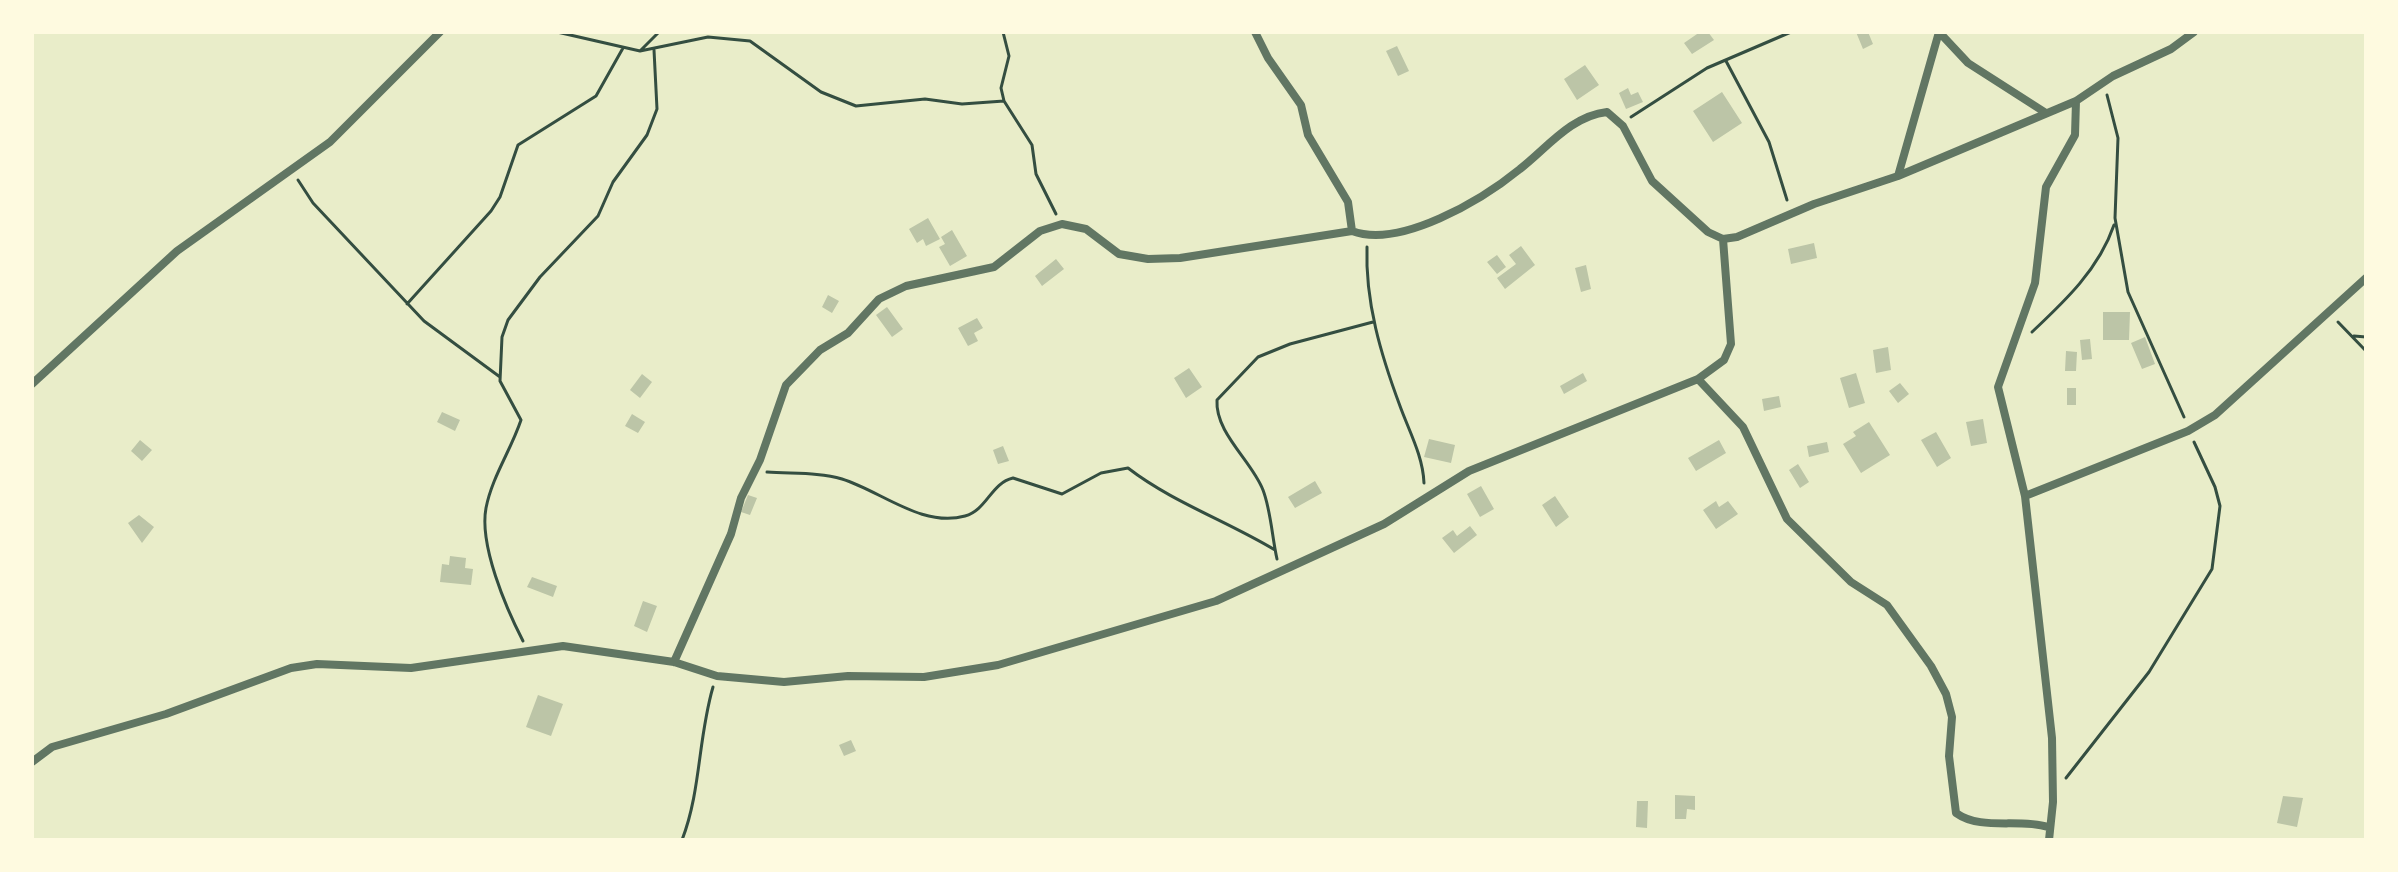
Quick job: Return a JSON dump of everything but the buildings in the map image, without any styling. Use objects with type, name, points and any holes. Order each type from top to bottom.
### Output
[{"type":"street","points":[[32,384],[177,251],[330,142],[440,32]]},
{"type":"street","points":[[1255,32],[1268,58],[1301,105],[1308,135],[1348,202],[1352,231]]},
{"type":"street","points":[[1939,32],[1968,63],[2046,113]]},
{"type":"street","points":[[1898,176],[1939,32]]},
{"type":"street","points":[[674,662],[755,470],[786,385],[811,358],[848,333],[879,299],[906,286],[994,267],[1040,231],[1062,224],[1086,229],[1119,254],[1148,259],[1180,258],[1352,231],[1368,237],[1397,235],[1449,213],[1519,170],[1554,137],[1597,114],[1607,112],[1621,123],[1652,181],[1708,232],[1723,239],[1737,237],[1898,176],[2076,101],[2171,49],[2194,32]]},
{"type":"street","points":[[2049,840],[2053,790],[2052,738],[2025,496],[1998,387],[2035,283],[2046,187],[2075,135],[2076,101]]},
{"type":"street","points":[[32,762],[52,747],[166,714],[291,668],[317,664],[411,668],[563,646],[674,662],[717,676],[784,682],[848,676],[924,677],[998,665],[1216,601],[1280,575],[1384,524],[1469,471],[1698,379],[1724,360],[1731,344],[1723,239]]},
{"type":"street","points":[[2025,496],[2188,431],[2235,398],[2366,278]]},
{"type":"street","points":[[1698,379],[1743,427],[1787,519],[1851,582],[1887,605],[1931,666],[1946,694],[1952,717],[1949,756],[1956,813],[1974,822],[2009,820],[2048,827]]},
{"type":"path","points":[[557,32],[640,51],[708,37],[750,41],[821,92],[856,106],[925,99],[962,104],[1004,101]]},
{"type":"path","points":[[640,51],[659,32]]},
{"type":"path","points":[[1003,32],[1009,56],[1001,88],[1004,101],[1032,145],[1036,174],[1062,224]]},
{"type":"path","points":[[1621,123],[1680,84],[1791,32]]},
{"type":"path","points":[[407,304],[500,197],[518,145],[596,96],[624,48]]},
{"type":"path","points":[[528,651],[502,596],[486,524],[491,490],[521,420],[504,392],[500,377],[502,337],[508,320],[540,277],[598,216],[613,182],[647,135],[657,109],[654,50]]},
{"type":"path","points":[[1726,61],[1769,142],[1791,215]]},
{"type":"path","points":[[2053,790],[2070,775],[2149,672],[2212,569],[2220,506],[2175,392],[2128,292],[2115,218],[2118,138],[2104,83]]},
{"type":"path","points":[[293,168],[313,203],[407,304],[500,377]]},
{"type":"path","points":[[2011,350],[2075,290],[2104,252],[2115,218]]},
{"type":"path","points":[[1368,237],[1367,262],[1373,322],[1386,371],[1424,471],[1425,499]]},
{"type":"path","points":[[2328,313],[2366,351]]},
{"type":"path","points":[[1280,575],[1263,489],[1229,434],[1218,412],[1217,400],[1258,357],[1290,344],[1373,322]]},
{"type":"path","points":[[2354,336],[2366,337]]},
{"type":"path","points":[[755,470],[837,478],[912,511],[948,519],[978,510],[1005,480],[1013,478],[1062,494],[1101,473],[1128,468],[1170,496],[1204,510],[1275,550]]},
{"type":"path","points":[[682,840],[693,814],[706,716],[717,676]]}]
